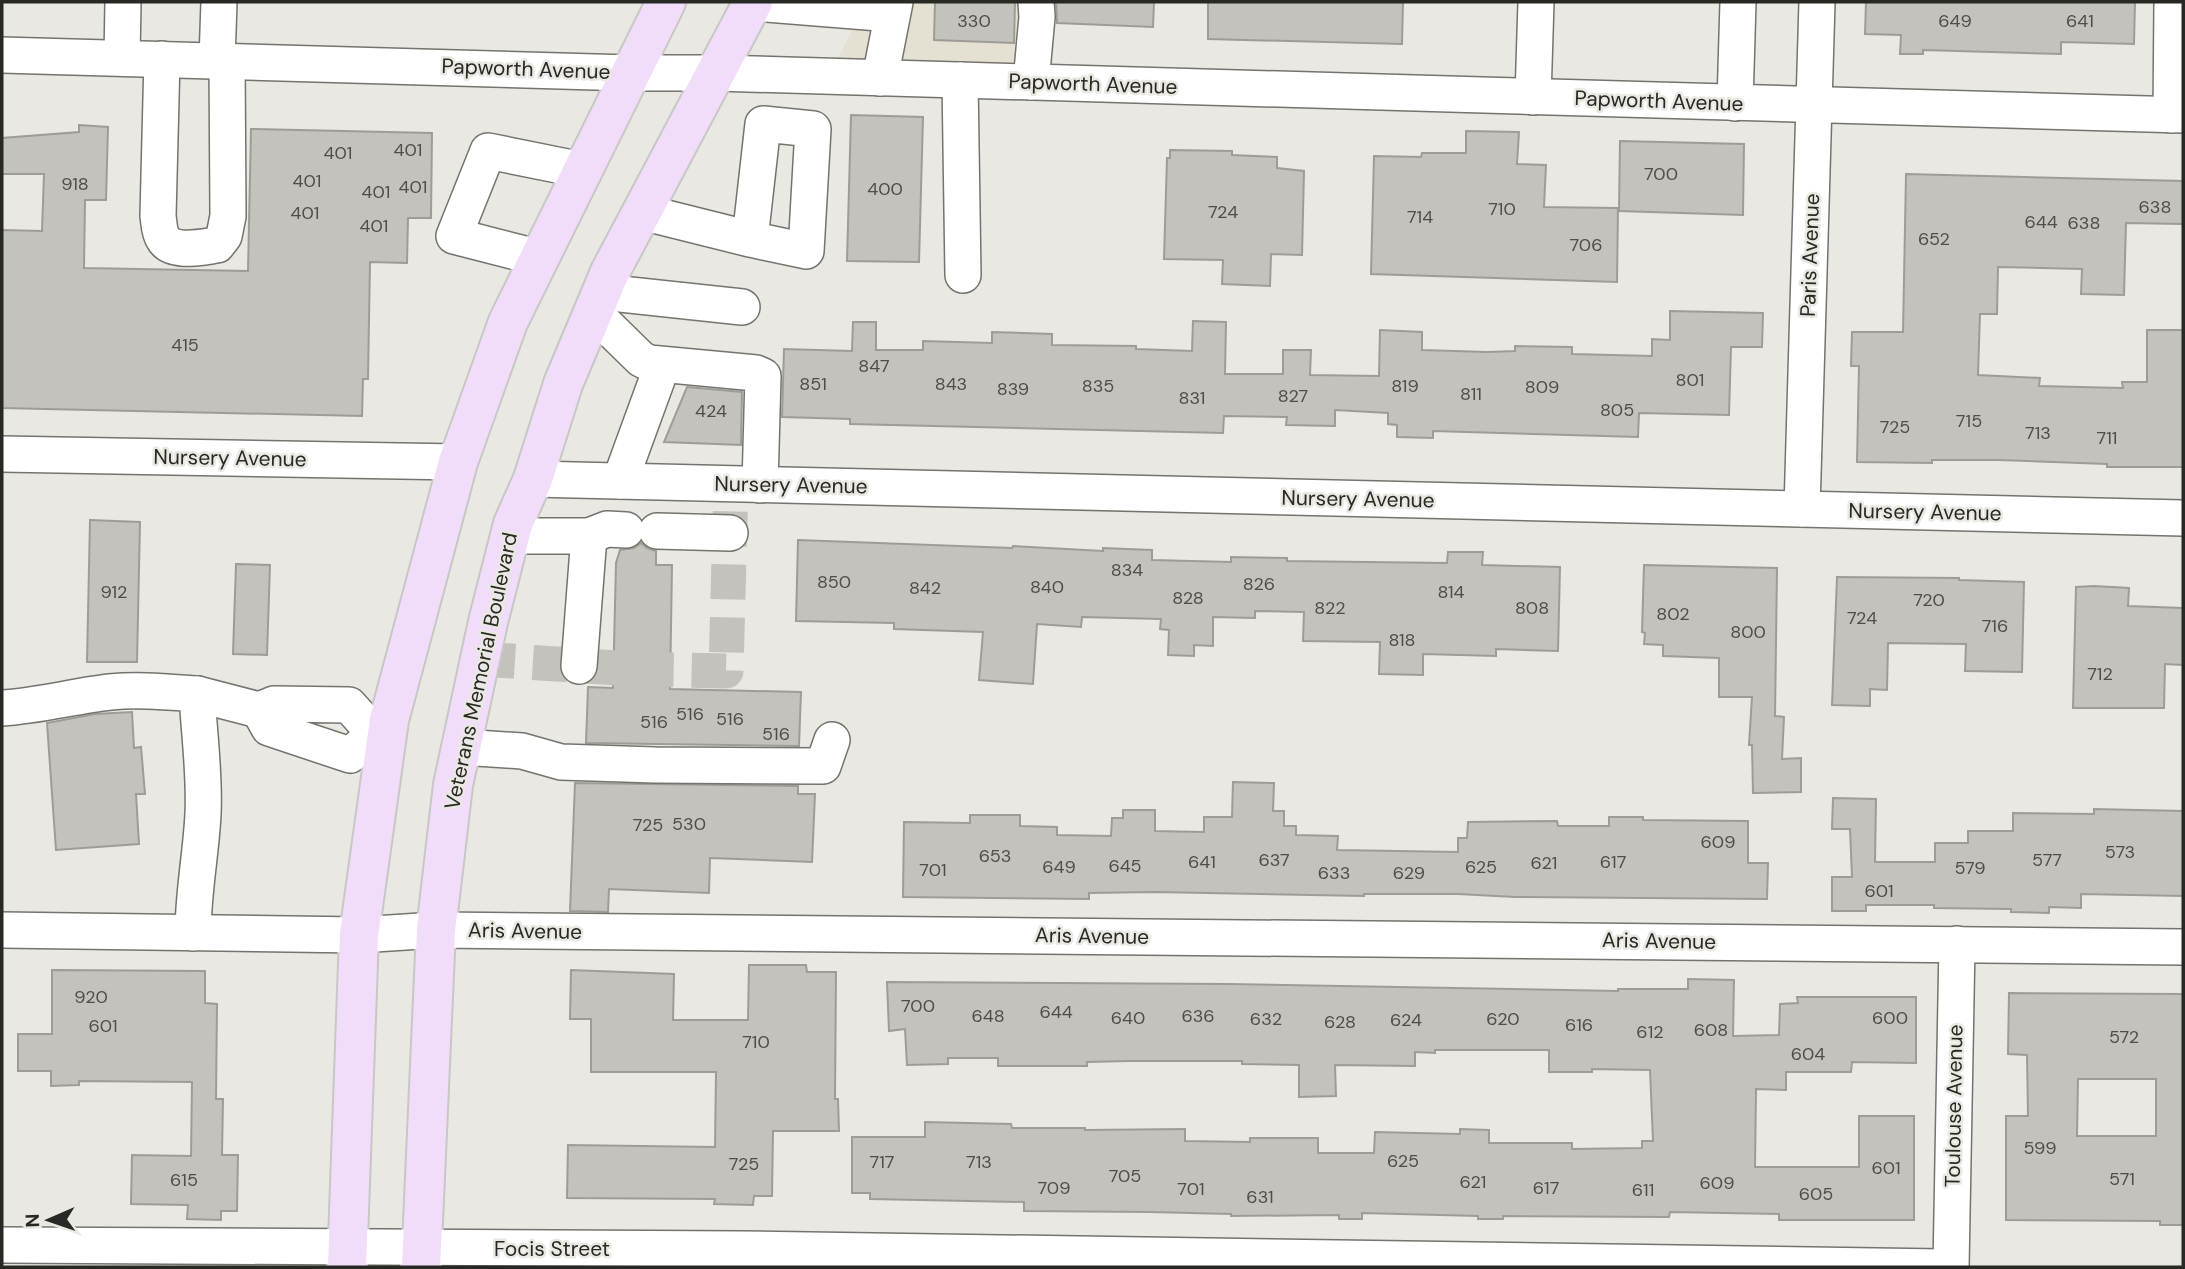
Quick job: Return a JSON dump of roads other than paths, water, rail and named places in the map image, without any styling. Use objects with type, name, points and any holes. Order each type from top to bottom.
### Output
[{"type":"main road","points":[[347,1256],[359,935],[381,735],[458,462],[508,323],[666,2]]},
{"type":"main road","name":"Veterans Memorial Boulevard","points":[[421,1257],[436,930],[453,785],[488,622],[510,536],[533,479],[563,384],[597,302],[752,2]]},
{"type":"street","points":[[122,58],[123,2]]},
{"type":"street","points":[[163,59],[158,216],[163,239],[170,245],[189,248],[217,245],[224,236],[228,216],[219,2]]},
{"type":"street","points":[[752,2],[893,8],[880,78]]},
{"type":"street","points":[[1031,82],[1036,2]]},
{"type":"street","points":[[1533,97],[1536,2]]},
{"type":"street","points":[[1735,103],[1738,2]]},
{"type":"street","name":"Paris Avenue","points":[[1802,509],[1817,2]]},
{"type":"street","points":[[2172,2],[2177,115]]},
{"type":"street","name":"Papworth Avenue","points":[[2,55],[2177,115]]},
{"type":"street","points":[[799,128],[802,76]]},
{"type":"street","points":[[960,80],[962,275]]},
{"type":"street","points":[[642,212],[750,239],[806,251],[813,129],[763,124],[750,239]]},
{"type":"street","points":[[540,258],[454,236],[488,151],[582,170]]},
{"type":"street","points":[[597,302],[742,307]]},
{"type":"street","points":[[597,302],[641,359],[662,366],[756,373],[762,376],[760,485]]},
{"type":"street","points":[[620,481],[662,366]]},
{"type":"street","name":"Nursery Avenue","points":[[2,454],[458,462]]},
{"type":"street","name":"Nursery Avenue","points":[[533,479],[2183,518]]},
{"type":"street","points":[[510,536],[589,536],[607,529],[730,533]]},
{"type":"street","points":[[579,666],[589,536]]},
{"type":"street","points":[[2,708],[110,692],[197,694],[259,710],[274,704],[349,705],[381,735]]},
{"type":"street","points":[[192,933],[203,810],[197,694]]},
{"type":"street","points":[[461,747],[522,751],[561,762],[823,766],[832,740]]},
{"type":"street","name":"Aris Avenue","points":[[2,930],[359,935],[436,930],[2183,947]]},
{"type":"street","name":"Toulouse Avenue","points":[[1951,1267],[1957,944]]},
{"type":"street","name":"Focis Street","points":[[2,1245],[421,1257],[1942,1267]]},
{"type":"tunnel","points":[[480,659],[633,669],[726,671],[731,484]]}]
